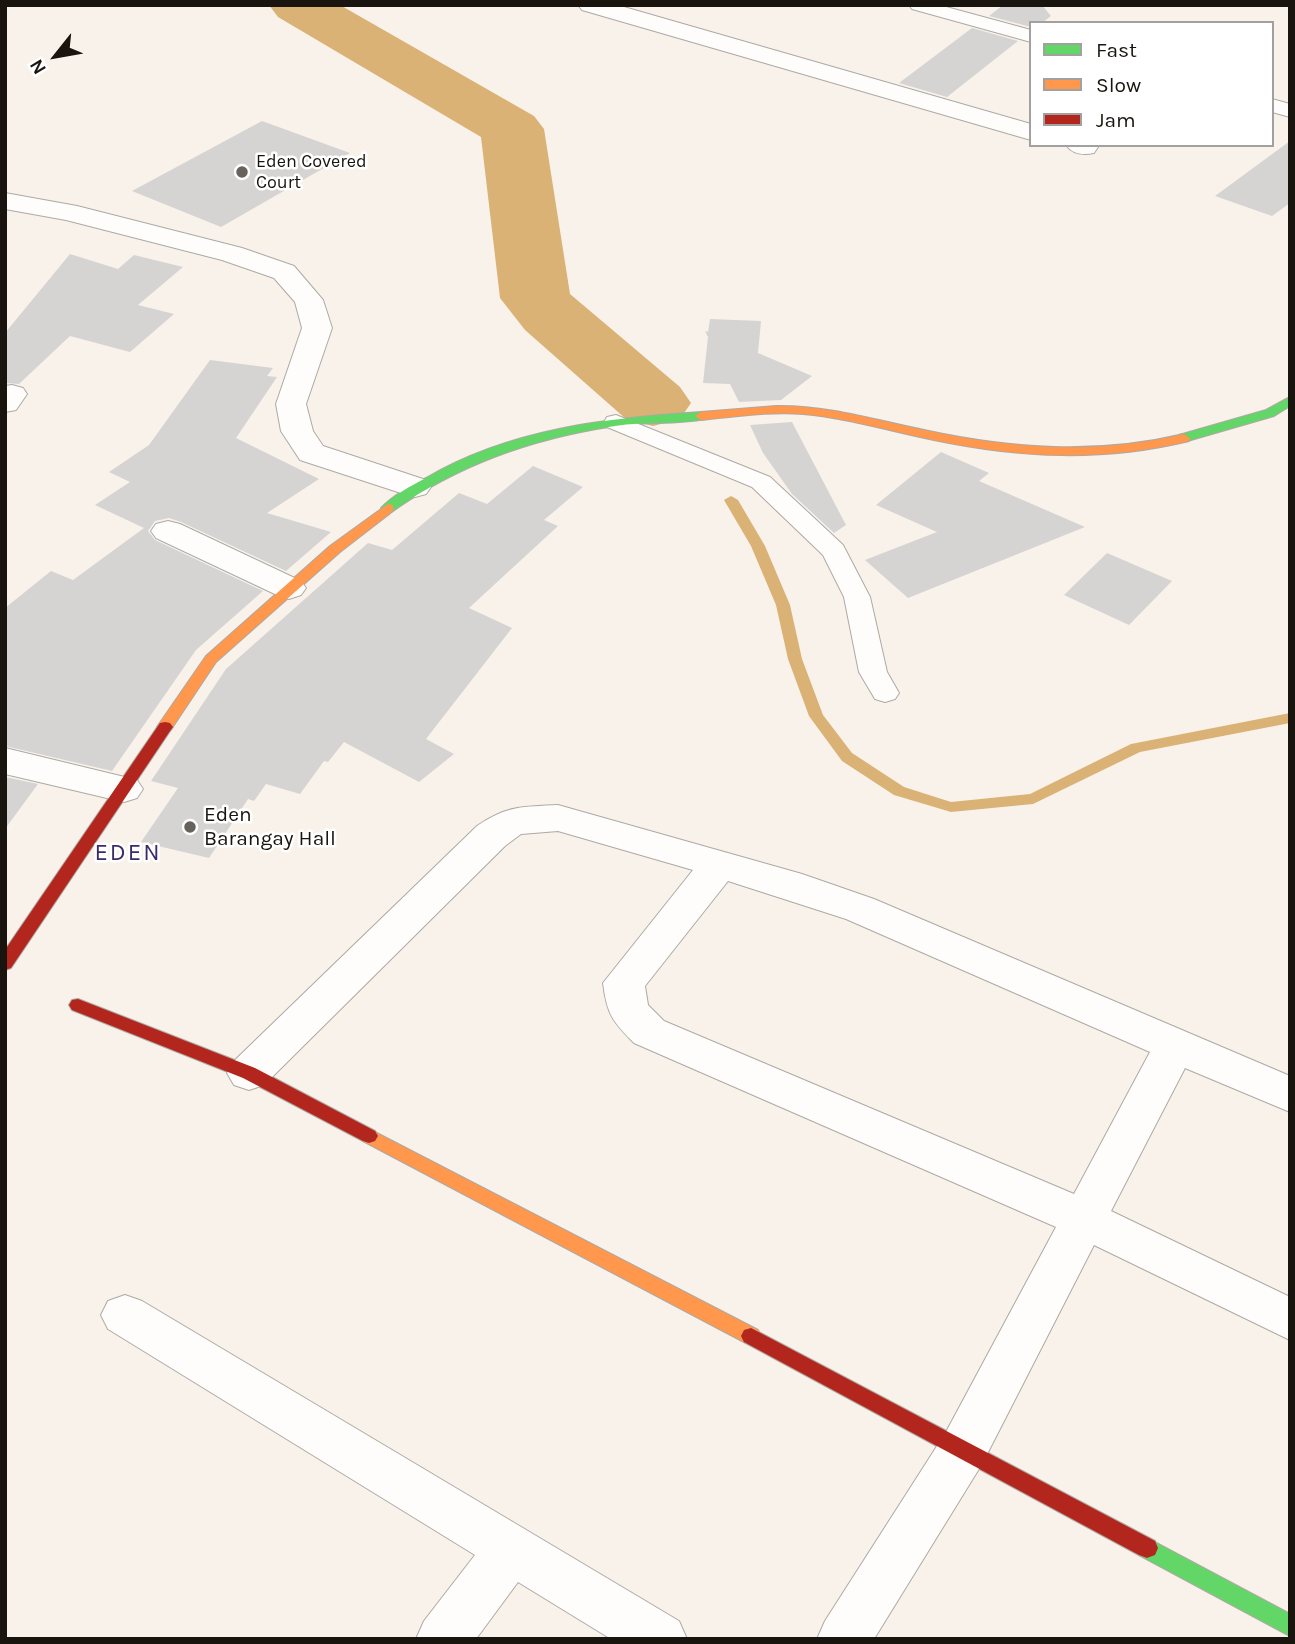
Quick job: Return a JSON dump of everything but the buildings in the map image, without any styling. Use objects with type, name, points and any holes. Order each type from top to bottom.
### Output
[{"type":"street","points":[[590,5],[1029,131]]},
{"type":"street","points":[[5,201],[67,212],[232,254],[284,272],[309,300],[317,327],[291,404],[297,431],[312,453],[415,487]]},
{"type":"street","points":[[5,964],[211,659],[289,588],[415,487],[508,445],[616,422],[799,410],[864,419],[936,437],[1014,451],[1084,452],[1166,443],[1270,413],[1290,401]]},
{"type":"street","points":[[168,531],[289,588]]},
{"type":"street","points":[[5,761],[124,789]]},
{"type":"street","points":[[248,1073],[491,836],[512,821],[558,818],[788,884],[860,909],[1290,1095]]},
{"type":"street","points":[[720,864],[624,982],[628,1011],[649,1032],[1086,1220],[1290,1320]]},
{"type":"street","points":[[78,1005],[248,1073],[964,1448],[1290,1626]]},
{"type":"street","points":[[844,1639],[964,1448],[1086,1220],[1175,1045]]},
{"type":"street","points":[[125,1315],[660,1639]]},
{"type":"street","points":[[443,1639],[512,1548]]},
{"type":"lane","points":[[918,5],[1029,35]]},
{"type":"lane","points":[[616,422],[761,482],[834,551],[857,597],[873,672],[885,693]]},
{"type":"waterway","points":[[298,5],[512,129],[535,298],[559,323],[653,403]]},
{"type":"waterway","points":[[731,500],[758,546],[783,605],[795,659],[816,716],[847,757],[899,791],[951,807],[1033,799],[1136,748],[1290,718]]},
{"type":"traffic: fast","points":[[1184,438],[1270,413],[1290,401]]},
{"type":"traffic: fast","points":[[388,508],[439,475],[525,441],[615,422],[701,416]]},
{"type":"traffic: fast","points":[[1147,1548],[1290,1626]]},
{"type":"traffic: slow","points":[[701,416],[764,410],[801,410],[853,418],[967,443],[1029,451],[1123,450],[1184,438]]},
{"type":"traffic: slow","points":[[165,727],[211,659],[335,549],[388,508]]},
{"type":"traffic: slow","points":[[369,1136],[751,1336]]},
{"type":"traffic: jam","points":[[5,964],[165,727]]},
{"type":"traffic: jam","points":[[78,1005],[249,1073],[369,1136]]},
{"type":"traffic: jam","points":[[751,1336],[1147,1548]]},
{"type":"place","name":"Eden Covered Court","points":[[242,172]]},
{"type":"place","name":"Eden Barangay Hall","points":[[190,827]]},
{"type":"district","name":"EDEN","points":[[128,853]]}]
